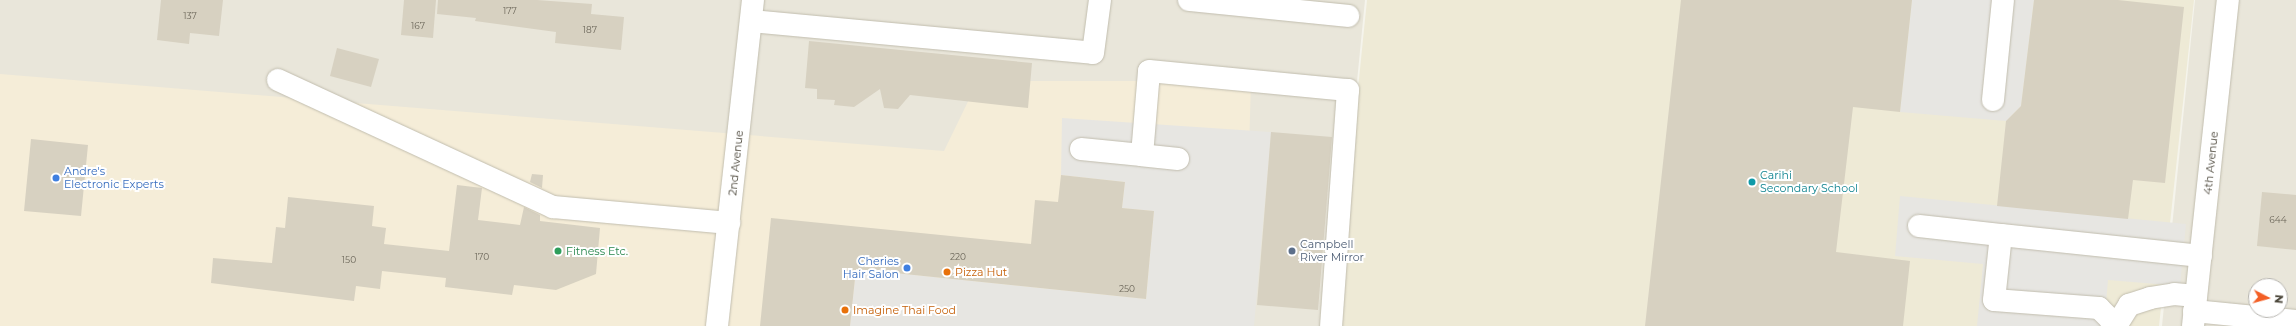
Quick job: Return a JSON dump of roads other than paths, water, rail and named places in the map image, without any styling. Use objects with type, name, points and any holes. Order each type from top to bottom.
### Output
[{"type":"street","name":"2nd Avenue","points":[[717,326],[753,0]]},
{"type":"street","points":[[751,21],[1093,54],[1100,0]]},
{"type":"street","points":[[1189,0],[1348,16]]},
{"type":"street","points":[[1993,100],[2003,0]]},
{"type":"street","name":"4th Avenue","points":[[2194,311],[2228,0]]},
{"type":"street","points":[[1142,156],[1149,71],[1348,90],[1331,326]]},
{"type":"street","points":[[278,80],[553,207],[729,223]]},
{"type":"street","points":[[1081,149],[1178,159]]},
{"type":"street","points":[[1919,226],[2201,256]]},
{"type":"street","points":[[2001,235],[1994,300],[2099,308],[2111,320],[2112,326]]},
{"type":"street","points":[[2116,326],[2129,305],[2150,298],[2174,294],[2194,311],[2296,320]]},
{"type":"place","name":"Andre's Electronic Experts","points":[[56,178]]},
{"type":"place","name":"Carihi Secondary School","points":[[1752,182]]},
{"type":"place","name":"Fitness Etc.","points":[[558,251]]},
{"type":"place","name":"Campbell River Mirror","points":[[1292,251]]},
{"type":"place","name":"Cheries Hair Salon","points":[[907,268]]},
{"type":"place","name":"Pizza Hut","points":[[947,272]]},
{"type":"place","name":"Imagine Thai Food","points":[[845,310]]}]
